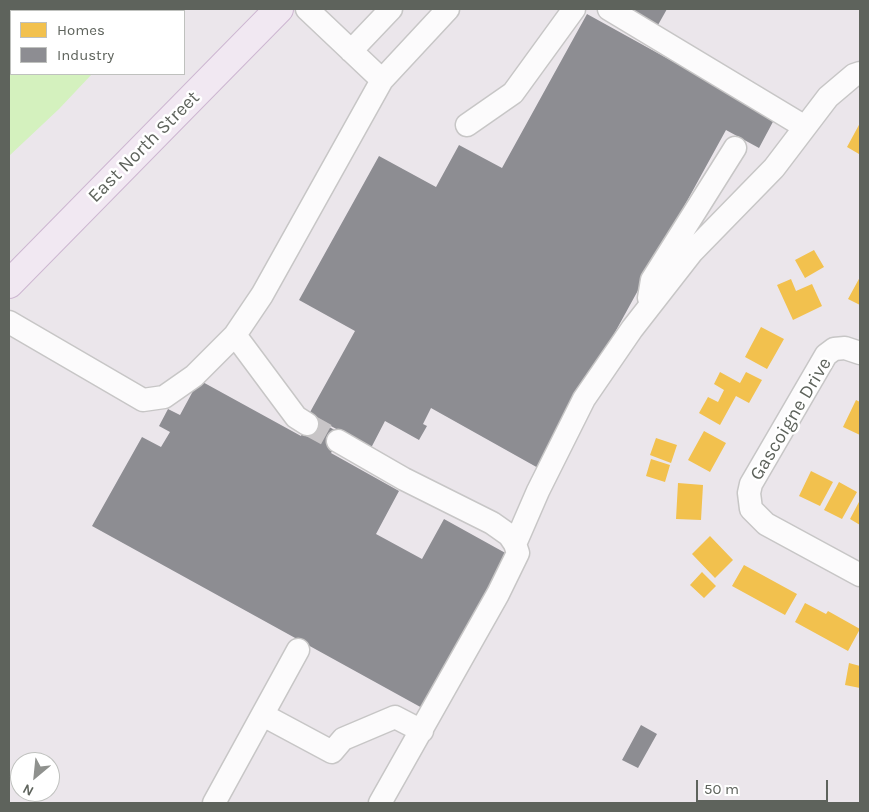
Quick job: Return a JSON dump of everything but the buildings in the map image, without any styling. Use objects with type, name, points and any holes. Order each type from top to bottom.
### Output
[{"type":"main road","name":"East North Street","points":[[9,284],[279,9]]},
{"type":"street","points":[[307,9],[382,80]]},
{"type":"street","points":[[351,51],[391,9]]},
{"type":"street","points":[[9,322],[143,400],[164,397],[194,376],[235,335],[262,295],[382,80],[448,9]]},
{"type":"street","points":[[467,125],[513,93],[574,9]]},
{"type":"street","points":[[609,9],[805,128]]},
{"type":"street","points":[[515,544],[538,492],[584,399],[648,309],[692,252],[774,168],[828,97],[854,74],[860,73]]},
{"type":"street","points":[[648,309],[652,280],[735,148]]},
{"type":"street","points":[[235,335],[296,416],[307,424]]},
{"type":"street","name":"Gascoigne Drive","points":[[860,353],[844,348],[834,349],[820,362],[751,484],[749,502],[756,515],[766,524],[860,575]]},
{"type":"street","points":[[338,441],[404,479],[492,522],[508,535],[515,544],[518,553],[498,594],[380,803]]},
{"type":"street","points":[[214,803],[298,650]]},
{"type":"street","points":[[263,715],[332,752],[344,739],[395,717],[422,730]]},
{"type":"shaded area","points":[[9,47],[10,75],[91,75],[59,109],[9,156]]},
{"type":"tunnel","points":[[307,424],[338,441]]}]
